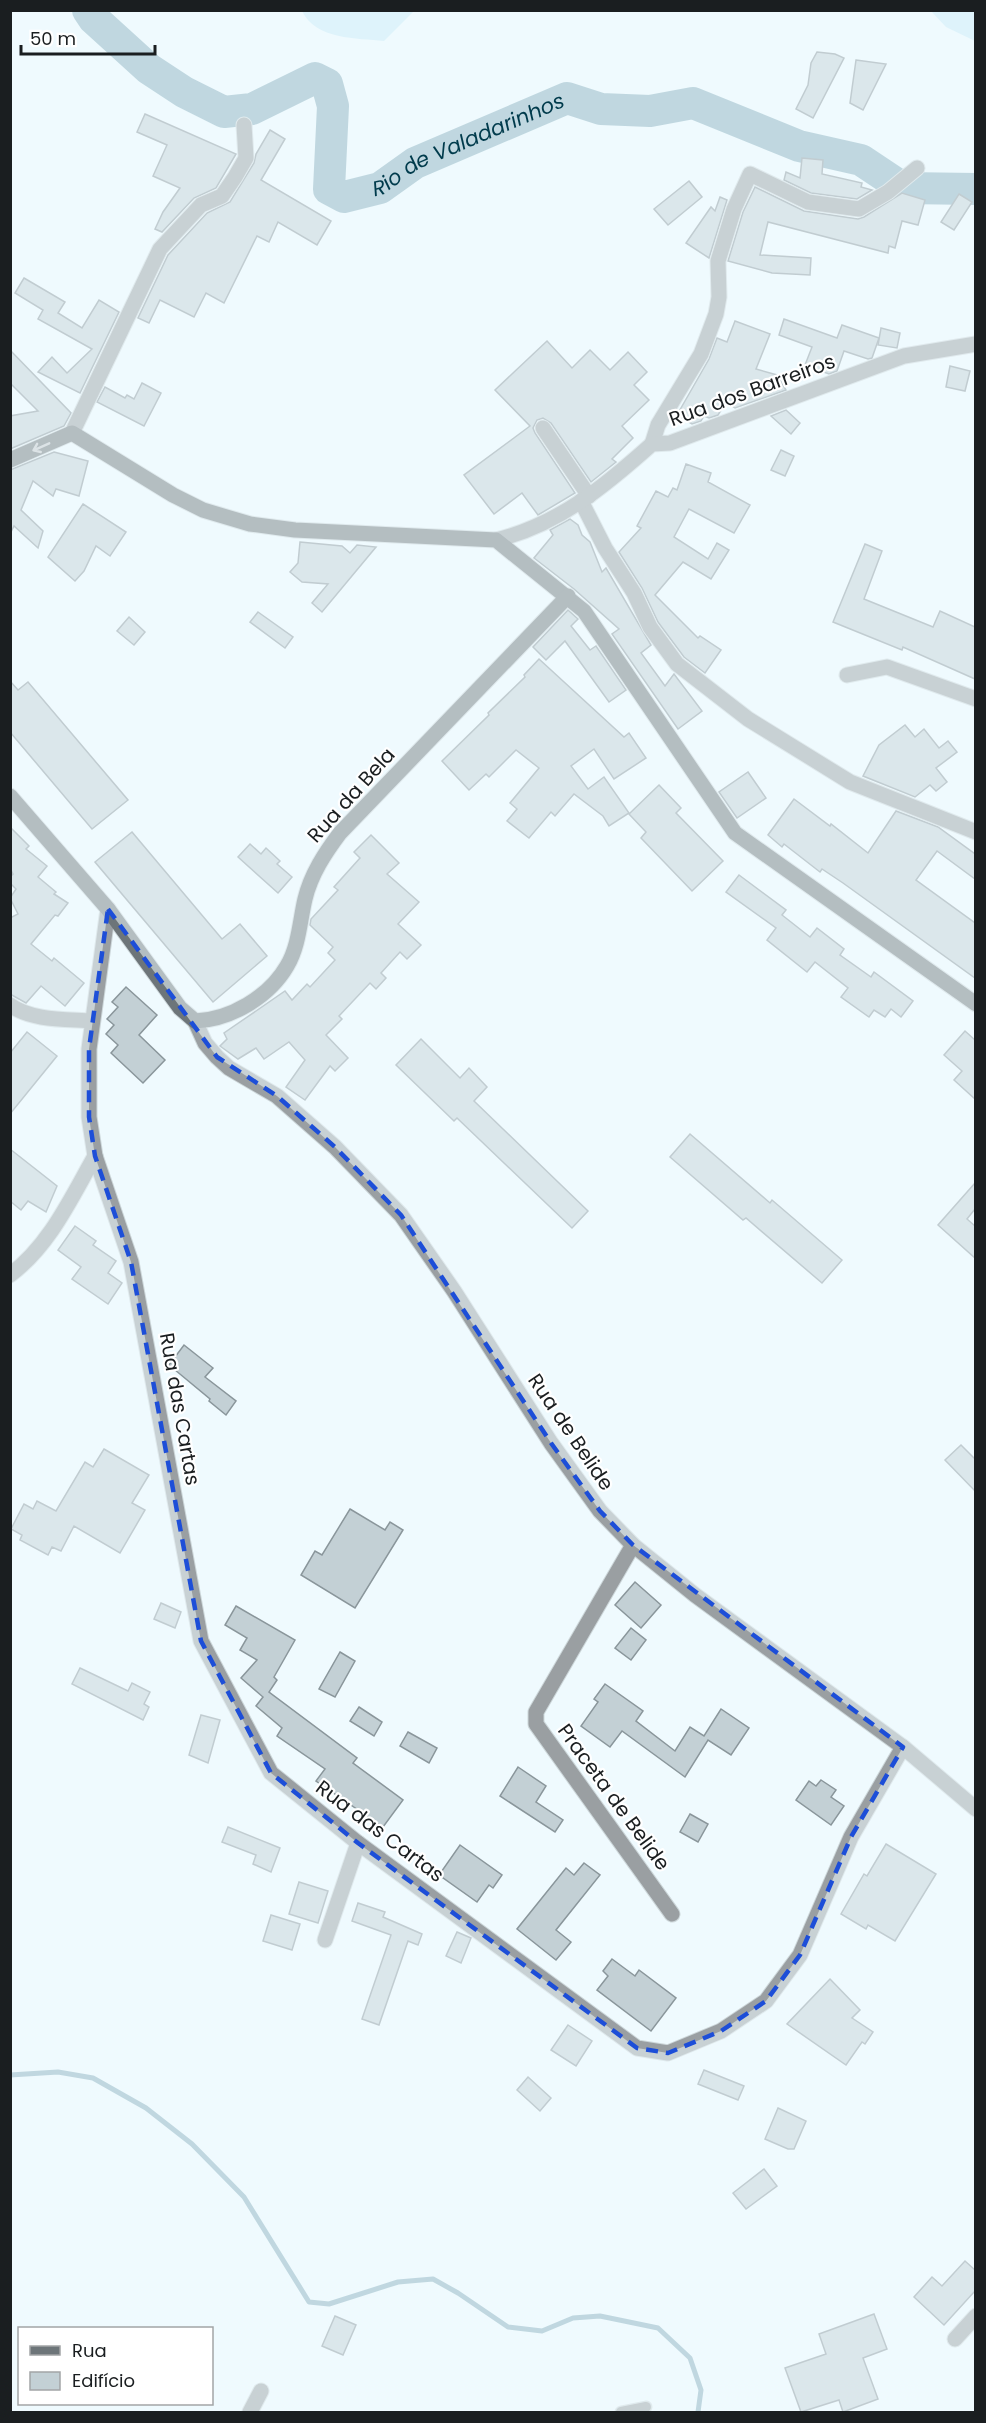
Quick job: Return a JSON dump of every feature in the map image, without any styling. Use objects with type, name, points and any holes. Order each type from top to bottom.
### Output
[{"type":"main road","points":[[10,460],[72,433],[173,495],[203,510],[250,524],[295,530],[496,540],[568,596],[597,626],[735,833],[975,1004]]},
{"type":"main road","name":"Rua da Bela","points":[[195,1021],[212,1020],[230,1014],[272,984],[288,965],[297,938],[306,896],[316,868],[340,833],[568,596]]},
{"type":"main road","points":[[10,796],[108,909],[180,1008],[195,1021]]},
{"type":"street","points":[[72,433],[160,249],[201,205],[222,196],[246,158],[244,125]]},
{"type":"street","points":[[652,444],[658,425],[701,354],[716,314],[717,261],[734,209],[750,174],[808,202],[859,209],[888,192],[917,168]]},
{"type":"street","name":"Rua dos Barreiros","points":[[496,540],[522,534],[546,523],[608,483],[652,444],[670,443],[904,356],[975,344]]},
{"type":"street","points":[[543,428],[585,498],[605,548],[634,593],[650,627],[677,663],[748,719],[850,782],[975,832]]},
{"type":"street","points":[[847,675],[887,667],[975,699]]},
{"type":"street","name":"Rua das Cartas","points":[[108,909],[89,1049],[89,1117],[95,1156],[131,1262],[201,1641],[271,1773],[358,1843],[637,2048],[668,2053],[721,2031],[766,2001],[800,1954],[851,1837],[903,1747]]},
{"type":"street","points":[[12,1009],[44,1017],[92,1020]]},
{"type":"street","name":"Rua de Belide","points":[[195,1021],[205,1042],[217,1058],[229,1068],[277,1096],[335,1147],[400,1215],[454,1291],[551,1443],[600,1511],[633,1545],[694,1595],[903,1747],[975,1809]]},
{"type":"street","points":[[10,1275],[22,1267],[50,1234],[95,1156]]},
{"type":"street","name":"Praceta de Belide","points":[[633,1545],[536,1712],[536,1724],[672,1914]]},
{"type":"street","points":[[325,1940],[358,1843]]},
{"type":"street","points":[[955,2339],[975,2316]]},
{"type":"street","points":[[250,2412],[261,2391]]},
{"type":"lane","points":[[621,2412],[646,2406]]},
{"type":"highlighted area","points":[[108,909],[217,1057],[277,1096],[335,1147],[401,1215],[551,1443],[600,1511],[633,1545],[903,1747],[851,1837],[800,1955],[766,2001],[721,2031],[668,2053],[637,2048],[358,1843],[271,1773],[201,1641],[131,1262],[95,1156],[89,1117],[89,1049]]},
{"type":"shaded area","points":[[302,11],[414,11],[384,41],[350,38],[327,32],[317,28]]},
{"type":"shaded area","points":[[931,11],[975,11],[975,41],[946,27]]},
{"type":"building","points":[[817,52],[835,54],[844,58],[813,118],[796,109],[808,85],[811,63]]},
{"type":"building","points":[[856,60],[886,64],[863,110],[850,103]]},
{"type":"building","points":[[145,114],[236,154],[216,188],[194,198],[162,232],[155,229],[163,212],[180,188],[153,176],[167,145],[137,132]]},
{"type":"building","points":[[270,130],[285,139],[261,180],[331,221],[317,245],[278,222],[269,242],[257,236],[224,303],[206,293],[194,317],[160,300],[149,323],[138,318],[168,255],[207,213],[230,202],[254,163],[256,154]]},
{"type":"building","points":[[802,158],[823,160],[822,174],[862,183],[861,187],[872,190],[857,199],[811,193],[784,180],[786,172],[800,178]]},
{"type":"building","points":[[689,181],[702,197],[668,225],[654,209]]},
{"type":"building","points":[[755,187],[804,211],[858,219],[902,193],[925,200],[918,225],[902,221],[895,248],[889,246],[888,253],[768,222],[760,255],[811,258],[810,275],[772,273],[728,261],[743,212]]},
{"type":"building","points":[[959,194],[972,202],[954,230],[941,222]]},
{"type":"building","points":[[720,197],[727,200],[709,258],[686,243],[711,207],[715,211]]},
{"type":"building","points":[[24,278],[65,302],[58,313],[82,328],[99,300],[119,312],[80,393],[38,372],[52,357],[67,373],[92,349],[38,319],[43,310],[15,293]]},
{"type":"building","points":[[784,319],[837,338],[842,325],[879,338],[872,358],[868,359],[844,351],[837,371],[829,374],[805,365],[812,347],[779,335]]},
{"type":"building","points":[[735,321],[770,334],[756,369],[777,375],[786,390],[735,408],[726,402],[718,415],[709,418],[704,416],[701,421],[692,424],[677,415],[709,359],[717,338],[727,342]]},
{"type":"building","points":[[881,328],[900,333],[897,348],[878,345]]},
{"type":"building","points":[[547,341],[572,368],[590,350],[610,370],[628,352],[647,372],[634,385],[649,400],[622,426],[633,438],[612,459],[616,462],[591,482],[551,423],[543,418],[537,420],[533,428],[535,433],[575,493],[538,515],[522,493],[494,514],[464,475],[530,426],[495,390]]},
{"type":"building","points":[[10,350],[71,413],[64,426],[10,449],[10,416],[38,411],[10,383]]},
{"type":"building","points":[[950,366],[970,371],[965,391],[946,387]]},
{"type":"building","points":[[142,383],[161,393],[144,426],[97,402],[105,387],[125,398],[127,395],[134,399]]},
{"type":"building","points":[[786,410],[800,423],[791,434],[771,416]]},
{"type":"building","points":[[781,450],[794,456],[785,476],[771,470]]},
{"type":"building","points":[[54,452],[88,461],[79,496],[56,489],[53,496],[33,481],[21,510],[43,531],[38,548],[14,526],[10,534],[10,470]]},
{"type":"building","points":[[686,464],[711,473],[708,482],[750,505],[734,533],[689,509],[674,537],[708,559],[717,543],[729,550],[711,579],[683,562],[655,595],[698,638],[700,636],[721,650],[705,673],[684,657],[658,622],[642,588],[619,552],[641,528],[637,526],[656,491],[668,497],[673,488],[677,490]]},
{"type":"building","points":[[83,504],[126,532],[110,556],[96,546],[84,571],[75,581],[48,557]]},
{"type":"building","points":[[570,519],[578,525],[582,535],[590,542],[602,572],[606,568],[651,645],[641,653],[665,686],[674,674],[702,711],[678,729],[612,634],[619,629],[574,589],[534,558],[553,535],[550,530]]},
{"type":"building","points":[[300,542],[342,546],[350,553],[357,545],[376,547],[322,612],[312,603],[328,584],[302,582],[290,572],[298,563]]},
{"type":"building","points":[[865,544],[882,551],[864,599],[933,627],[940,611],[975,627],[975,679],[903,647],[902,650],[833,622]]},
{"type":"building","points":[[568,610],[578,619],[571,626],[590,650],[596,646],[626,690],[609,702],[565,641],[546,660],[533,647]]},
{"type":"building","points":[[258,612],[293,637],[285,648],[250,622]]},
{"type":"building","points":[[129,617],[145,632],[134,645],[117,631]]},
{"type":"building","points":[[539,659],[624,737],[629,733],[646,758],[614,779],[594,749],[571,766],[588,789],[604,777],[629,813],[609,826],[603,816],[574,794],[555,816],[551,812],[529,838],[507,821],[517,809],[510,803],[539,768],[516,750],[489,777],[486,774],[469,790],[442,761],[489,715],[488,713],[525,677],[524,675]]},
{"type":"building","points":[[10,681],[18,690],[28,682],[128,800],[92,829],[10,732]]},
{"type":"building","points":[[905,725],[915,737],[924,729],[939,748],[948,741],[957,752],[936,768],[947,782],[936,791],[930,785],[915,797],[863,776],[879,745]]},
{"type":"building","points":[[748,772],[766,798],[737,818],[719,792]]},
{"type":"building","points":[[659,785],[681,808],[676,813],[723,861],[692,891],[641,838],[646,832],[629,814]]},
{"type":"building","points":[[794,799],[868,853],[896,811],[938,827],[975,854],[975,879],[937,851],[916,880],[975,923],[975,978],[843,883],[822,869],[820,872],[784,844],[782,847],[768,835]]},
{"type":"building","points":[[10,827],[29,846],[26,849],[47,866],[38,877],[56,892],[54,894],[68,903],[31,944],[52,961],[54,958],[84,983],[65,1006],[41,986],[26,1003],[10,994],[10,918],[18,914],[10,898],[16,889],[10,883],[10,877],[13,874],[10,868]]},
{"type":"building","points":[[132,832],[222,939],[240,924],[267,956],[213,1002],[95,862]]},
{"type":"building","points":[[371,835],[399,863],[387,874],[419,902],[398,924],[421,945],[407,959],[400,952],[381,973],[386,978],[376,989],[370,983],[339,1016],[342,1019],[326,1035],[348,1058],[335,1071],[330,1066],[305,1100],[286,1087],[305,1060],[289,1042],[264,1059],[256,1048],[238,1059],[220,1046],[227,1039],[224,1033],[285,991],[292,1000],[307,984],[310,987],[335,960],[328,953],[333,947],[310,925],[311,919],[338,890],[334,887],[360,858],[354,852]]},
{"type":"building","points":[[250,844],[261,854],[266,848],[280,861],[277,864],[292,877],[278,893],[238,857]]},
{"type":"building","points":[[739,875],[786,910],[782,915],[810,937],[817,928],[844,949],[840,955],[871,977],[874,972],[913,1001],[901,1017],[891,1009],[885,1017],[874,1010],[869,1017],[841,997],[848,988],[815,962],[807,972],[767,940],[776,928],[726,892]]},
{"type":"building","points":[[126,987],[157,1015],[139,1035],[165,1060],[143,1083],[111,1053],[118,1045],[106,1034],[114,1025],[107,1019],[118,1007],[112,1002]]},
{"type":"building","points":[[965,1031],[975,1040],[975,1099],[954,1080],[962,1071],[944,1055]]},
{"type":"building","points":[[27,1032],[57,1056],[10,1114],[10,1053]]},
{"type":"building","points":[[421,1039],[460,1078],[469,1068],[487,1087],[474,1101],[588,1211],[572,1228],[457,1118],[454,1121],[396,1065]]},
{"type":"building","points":[[690,1134],[770,1203],[772,1200],[842,1260],[822,1283],[746,1218],[743,1220],[670,1157]]},
{"type":"building","points":[[10,1149],[57,1186],[46,1212],[28,1201],[21,1210],[10,1201]]},
{"type":"building","points":[[975,1183],[975,1209],[967,1219],[975,1226],[975,1258],[938,1225]]},
{"type":"building","points":[[75,1226],[96,1241],[93,1245],[116,1261],[108,1273],[122,1283],[108,1304],[72,1279],[81,1267],[58,1250]]},
{"type":"building","points":[[184,1345],[213,1368],[205,1377],[236,1401],[226,1415],[169,1365]]},
{"type":"building","points":[[961,1445],[975,1459],[975,1491],[945,1460]]},
{"type":"building","points":[[104,1449],[149,1475],[132,1503],[145,1510],[120,1553],[74,1526],[61,1551],[52,1547],[48,1555],[20,1540],[22,1535],[11,1529],[24,1504],[33,1509],[37,1501],[56,1511],[85,1462],[93,1467]]},
{"type":"building","points":[[350,1509],[385,1530],[390,1522],[403,1530],[355,1608],[301,1575],[315,1551],[322,1555]]},
{"type":"building","points":[[635,1582],[661,1605],[641,1628],[615,1605]]},
{"type":"building","points":[[161,1603],[181,1612],[175,1628],[154,1619]]},
{"type":"building","points":[[236,1606],[295,1640],[274,1677],[277,1680],[269,1692],[357,1758],[353,1763],[403,1800],[383,1827],[316,1781],[325,1769],[277,1736],[282,1728],[256,1706],[263,1697],[241,1678],[257,1660],[240,1650],[247,1638],[225,1625]]},
{"type":"building","points":[[631,1628],[646,1640],[631,1660],[615,1648]]},
{"type":"building","points":[[340,1652],[355,1661],[335,1697],[319,1689]]},
{"type":"building","points":[[80,1668],[128,1691],[132,1683],[150,1692],[144,1704],[149,1707],[143,1720],[72,1684]]},
{"type":"building","points":[[605,1684],[643,1711],[636,1721],[675,1751],[690,1727],[704,1736],[721,1709],[749,1728],[731,1755],[708,1740],[685,1777],[622,1731],[610,1747],[581,1726],[598,1702],[594,1699]]},
{"type":"building","points":[[359,1707],[382,1722],[374,1736],[350,1721]]},
{"type":"building","points":[[201,1715],[220,1720],[208,1763],[189,1755]]},
{"type":"building","points":[[408,1732],[437,1748],[429,1763],[400,1746]]},
{"type":"building","points":[[518,1767],[546,1786],[536,1802],[563,1820],[555,1832],[500,1796]]},
{"type":"building","points":[[821,1780],[836,1790],[831,1797],[844,1806],[831,1825],[796,1800],[809,1781],[816,1786]]},
{"type":"building","points":[[690,1814],[708,1824],[698,1842],[680,1832]]},
{"type":"building","points":[[228,1827],[280,1848],[271,1872],[253,1864],[256,1855],[222,1842]]},
{"type":"building","points":[[886,1844],[936,1874],[895,1941],[868,1925],[866,1929],[841,1914],[864,1874],[867,1876]]},
{"type":"building","points":[[460,1845],[502,1875],[493,1888],[489,1885],[477,1902],[439,1875]]},
{"type":"building","points":[[584,1863],[600,1875],[556,1930],[571,1942],[556,1960],[517,1929],[566,1868],[574,1875]]},
{"type":"building","points":[[299,1882],[328,1891],[318,1923],[289,1914]]},
{"type":"building","points":[[358,1903],[385,1912],[383,1917],[422,1934],[418,1945],[408,1941],[379,2025],[362,2019],[391,1935],[352,1921]]},
{"type":"building","points":[[271,1915],[300,1924],[292,1950],[263,1941]]},
{"type":"building","points":[[457,1932],[471,1938],[461,1963],[446,1956]]},
{"type":"building","points":[[612,1959],[635,1976],[639,1970],[676,1998],[651,2031],[597,1990],[608,1976],[603,1971]]},
{"type":"building","points":[[830,1979],[860,2010],[852,2018],[873,2032],[865,2044],[862,2042],[846,2065],[787,2024]]},
{"type":"building","points":[[568,2025],[592,2041],[576,2066],[551,2050]]},
{"type":"building","points":[[704,2070],[744,2086],[738,2100],[698,2084]]},
{"type":"building","points":[[528,2077],[551,2098],[540,2111],[517,2090]]},
{"type":"building","points":[[778,2108],[806,2121],[794,2149],[788,2149],[765,2139]]},
{"type":"building","points":[[764,2169],[777,2186],[746,2209],[733,2193]]},
{"type":"building","points":[[965,2261],[975,2270],[975,2291],[944,2325],[914,2297],[932,2277],[942,2286]]},
{"type":"building","points":[[874,2314],[887,2349],[863,2358],[878,2399],[843,2412],[839,2400],[801,2412],[785,2368],[826,2354],[819,2334]]},
{"type":"building","points":[[335,2316],[356,2325],[343,2355],[322,2346]]},
{"type":"waterway","name":"Rio de Valadarinhos","points":[[88,10],[94,19],[149,69],[184,92],[224,112],[252,109],[315,78],[327,84],[333,106],[329,189],[344,197],[380,188],[415,163],[567,98],[601,109],[650,111],[693,103],[799,146],[861,160],[903,188],[976,189]]},
{"type":"waterway","points":[[10,2075],[58,2072],[93,2078],[146,2108],[192,2144],[244,2197],[309,2302],[329,2304],[398,2282],[433,2279],[508,2327],[542,2331],[573,2318],[600,2316],[658,2328],[690,2358],[701,2390],[698,2412]]}]
